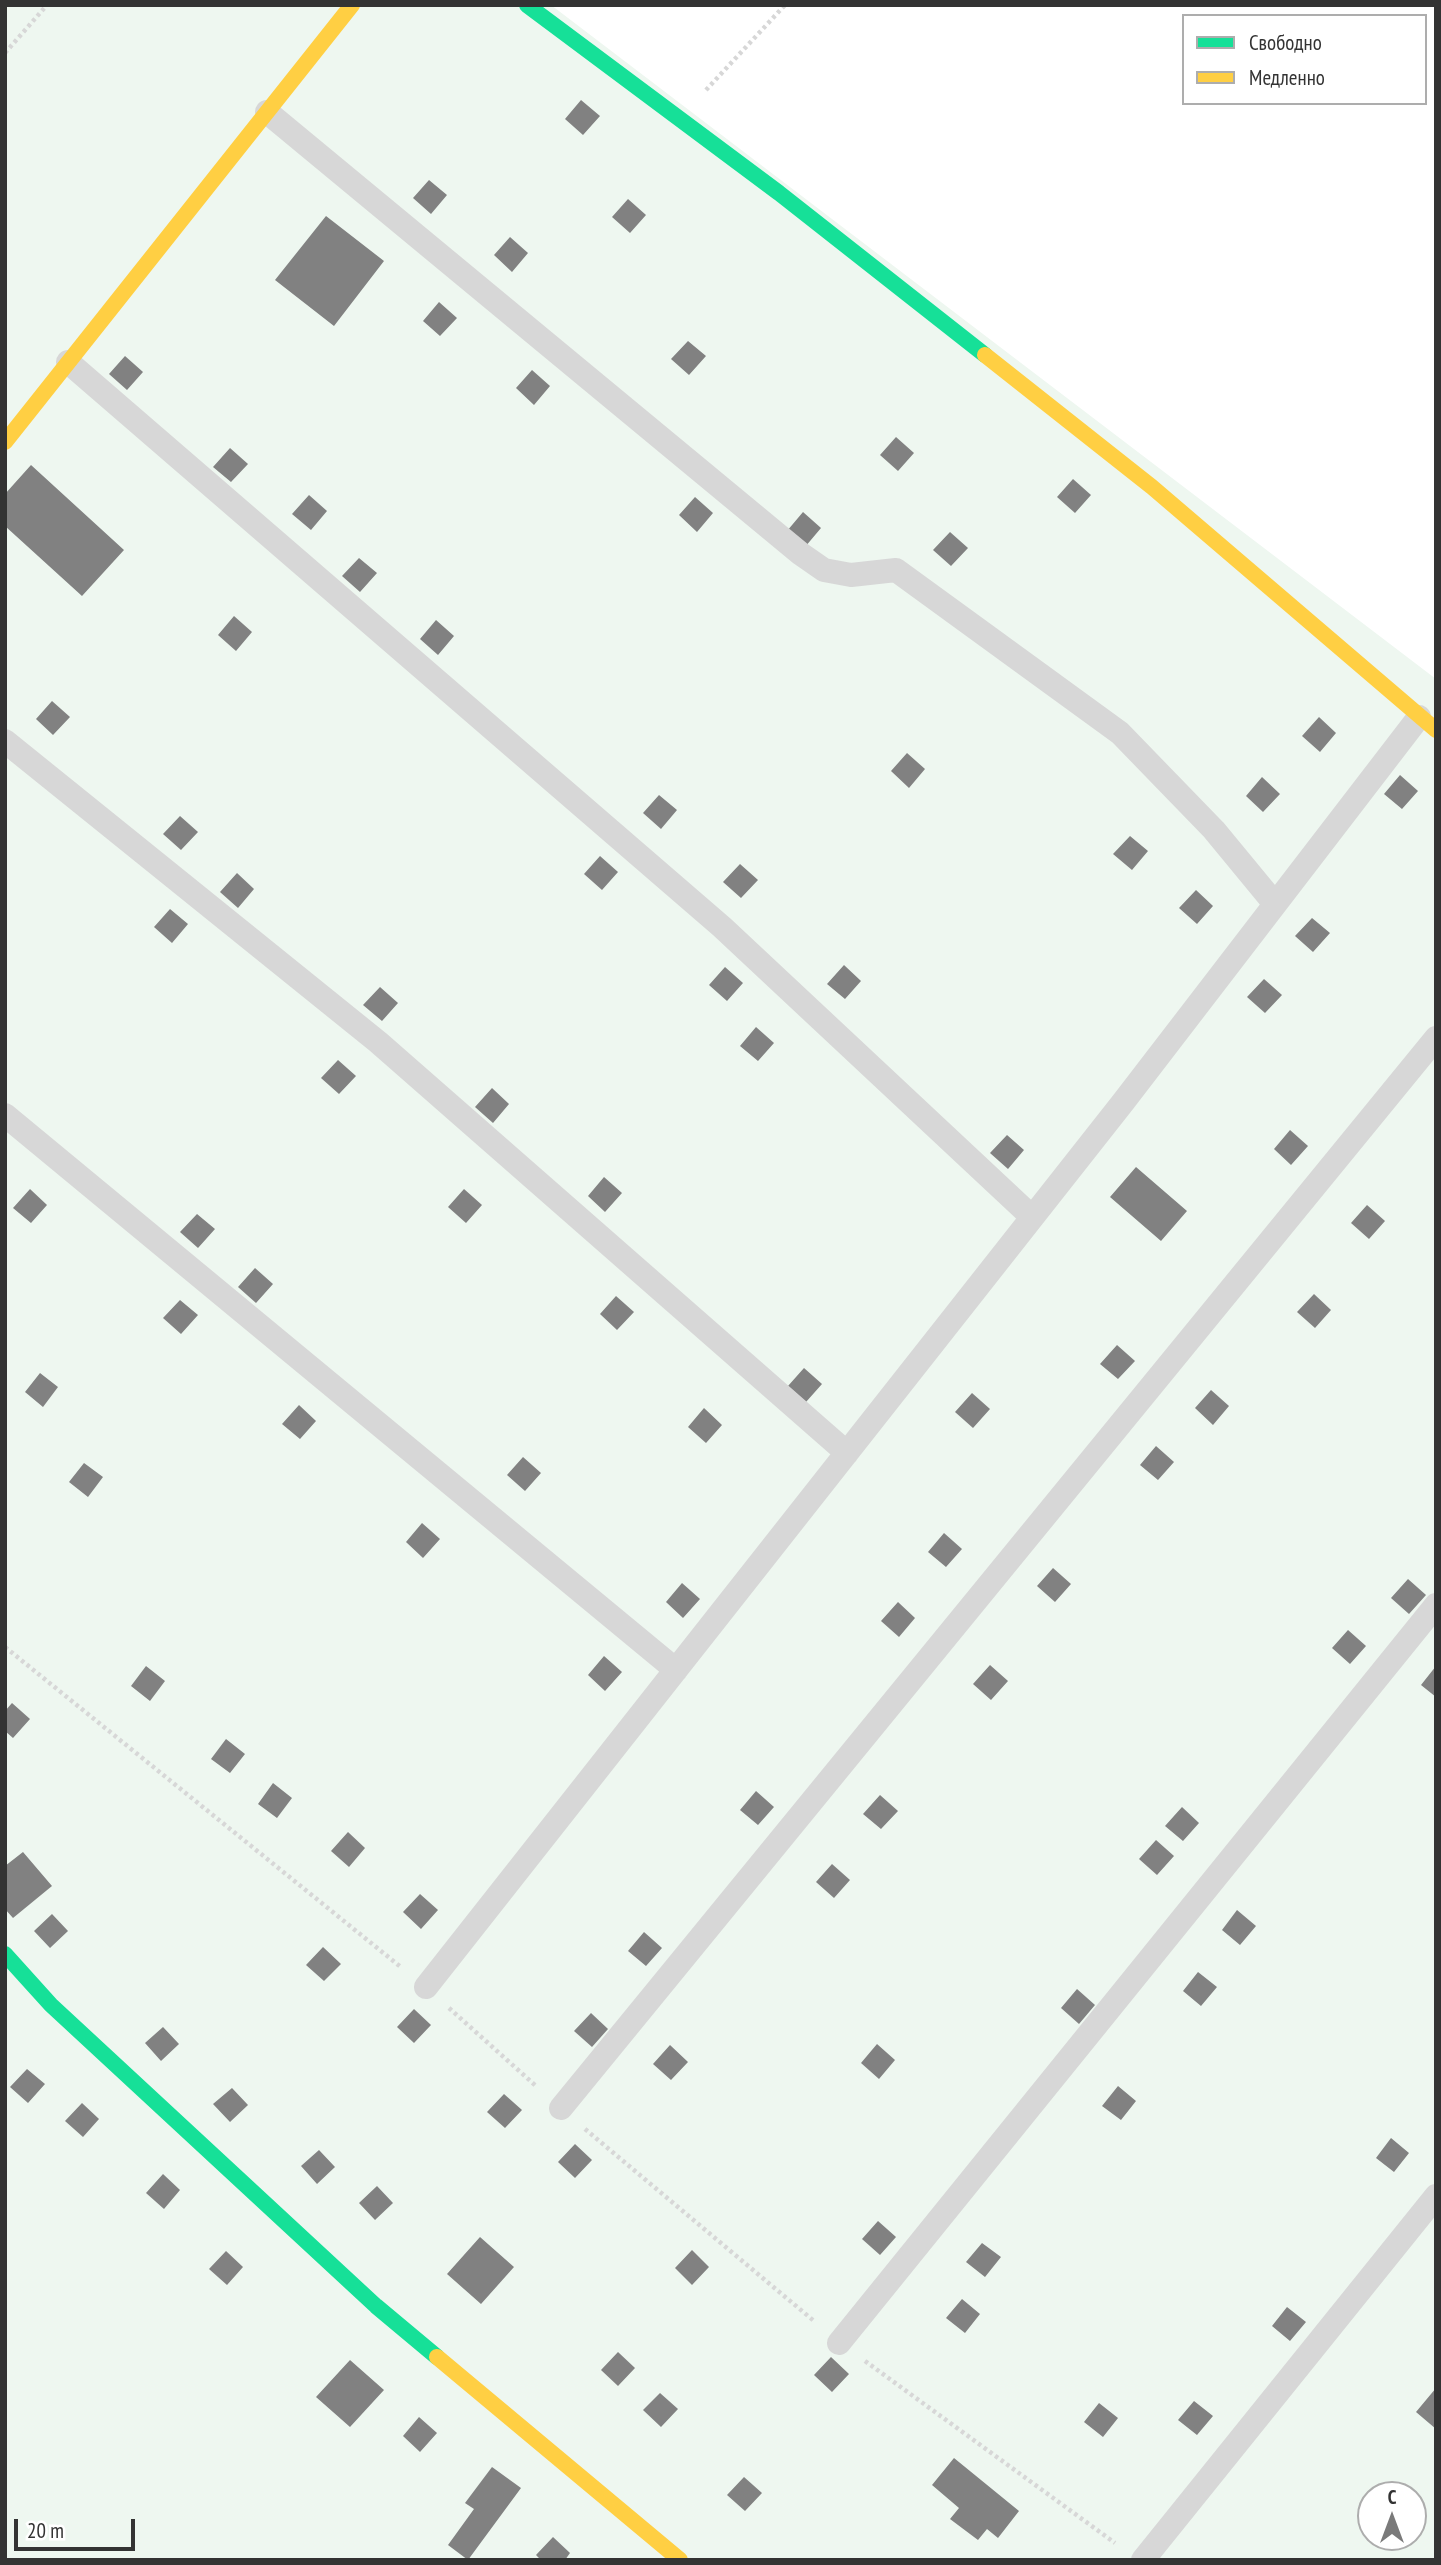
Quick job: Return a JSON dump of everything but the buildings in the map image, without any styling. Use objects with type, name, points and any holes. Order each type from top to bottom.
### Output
[{"type":"street","points":[[5,442],[352,5]]},
{"type":"street","points":[[527,5],[801,211],[1152,487],[1428,723]]},
{"type":"street","points":[[5,1954],[51,2005],[376,2306],[680,2560]]},
{"type":"lane","points":[[267,112],[801,554],[824,570],[851,575],[896,570],[1120,733],[1214,830],[1275,904]]},
{"type":"lane","points":[[68,362],[722,927],[1032,1217]]},
{"type":"lane","points":[[426,1987],[1275,904],[1428,723]]},
{"type":"lane","points":[[5,741],[378,1042],[847,1453]]},
{"type":"lane","points":[[561,2108],[1436,1038]]},
{"type":"lane","points":[[5,1115],[676,1670]]},
{"type":"lane","points":[[839,2343],[1436,1605]]},
{"type":"lane","points":[[1143,2560],[1436,2196]]},
{"type":"path","points":[[5,53],[47,5]]},
{"type":"path","points":[[679,118],[785,5]]},
{"type":"shaded area","points":[[5,5],[551,5],[1436,679],[1436,2560],[5,2560]]},
{"type":"traffic: fast","points":[[527,5],[779,193],[985,355]]},
{"type":"traffic: fast","points":[[5,1954],[51,2005],[376,2306],[437,2357]]},
{"type":"traffic: slow","points":[[5,442],[352,5]]},
{"type":"traffic: slow","points":[[985,355],[1152,487],[1436,730]]},
{"type":"traffic: slow","points":[[437,2357],[680,2560]]}]
